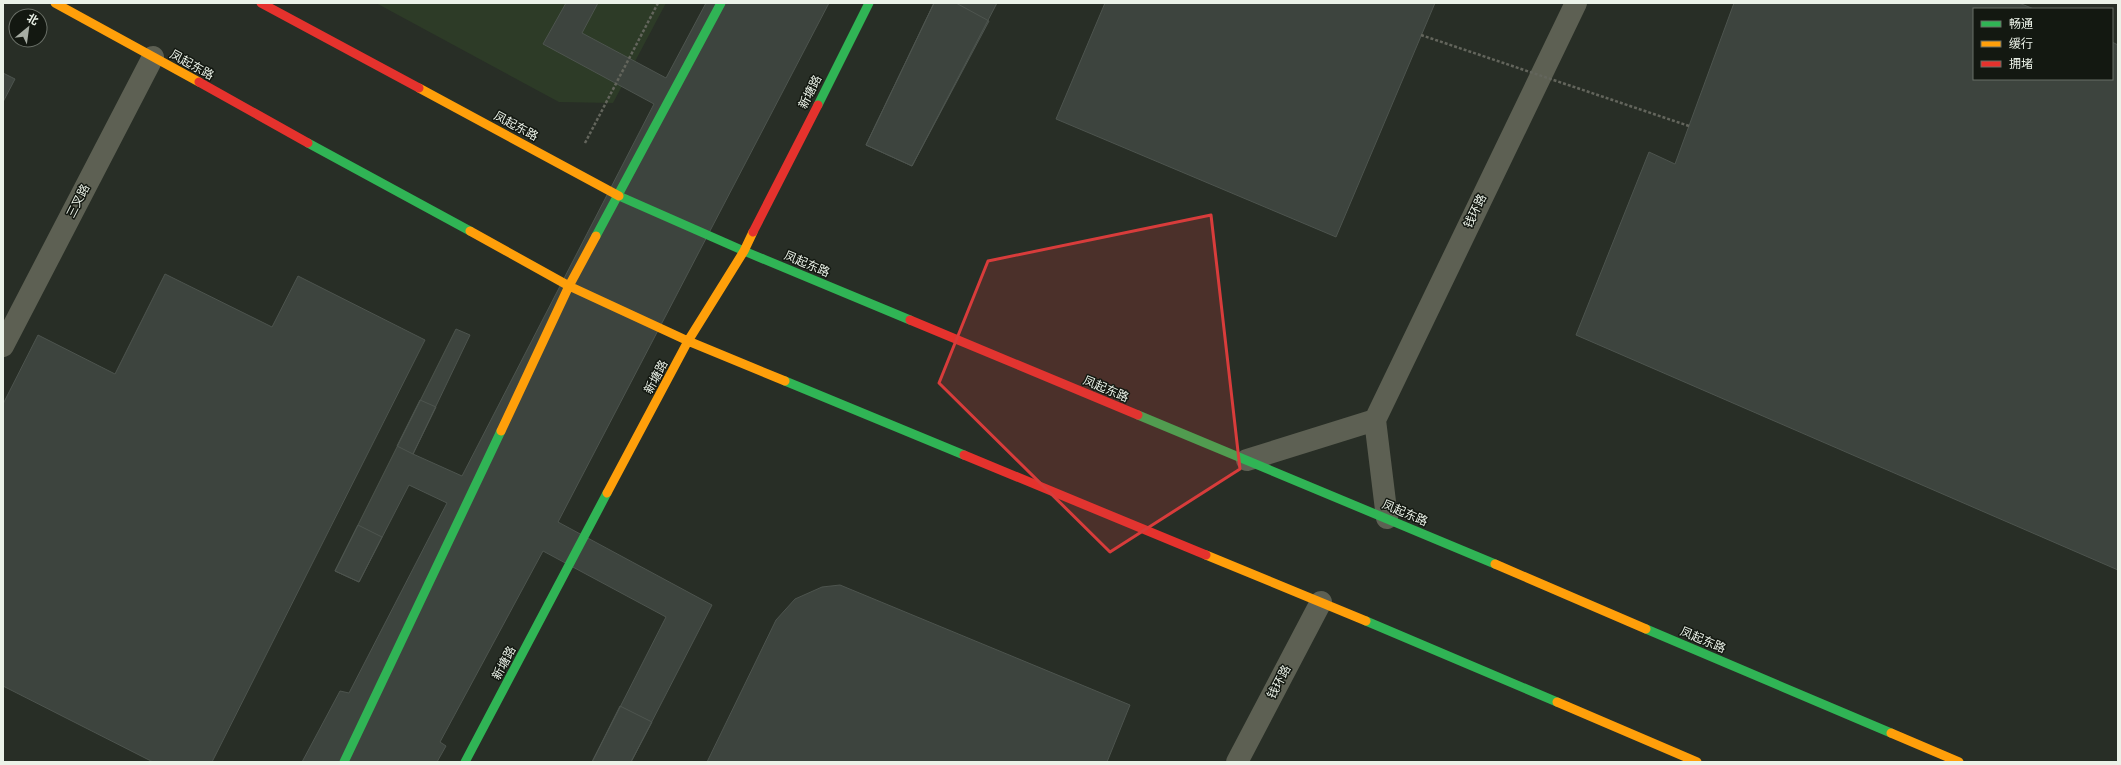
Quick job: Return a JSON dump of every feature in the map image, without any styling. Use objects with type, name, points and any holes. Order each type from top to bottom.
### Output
[{"type":"main road","name":"凤起东路","points":[[56,3],[569,286],[688,341],[1321,602],[1697,762]]},
{"type":"main road","name":"凤起东路","points":[[261,3],[618,195],[744,251],[1387,518],[1959,762]]},
{"type":"main road","points":[[344,762],[371,708],[569,286],[721,3]]},
{"type":"main road","name":"新塘路","points":[[465,762],[688,341],[744,251],[869,3]]},
{"type":"street","name":"钱环路","points":[[1375,420],[1576,3]]},
{"type":"street","name":"三叉路","points":[[3,346],[153,57]]},
{"type":"street","points":[[1247,460],[1375,420],[1387,518]]},
{"type":"street","name":"钱环路","points":[[1237,762],[1321,602]]},
{"type":"path","points":[[571,170],[658,3]]},
{"type":"path","points":[[1421,35],[1689,126]]},
{"type":"highlighted area","points":[[1211,215],[1240,469],[1110,552],[939,383],[988,261]]},
{"type":"shaded area","points":[[376,3],[666,3],[613,103],[559,102]]},
{"type":"building","points":[[566,3],[598,3],[582,33],[666,78],[706,3],[829,3],[558,522],[712,605],[631,762],[592,762],[666,617],[543,551],[440,742],[446,746],[437,762],[302,762],[340,691],[349,693],[447,503],[409,485],[359,582],[335,571],[456,329],[470,335],[413,454],[462,476],[654,104],[543,44]]},
{"type":"building","points":[[934,3],[997,3],[912,166],[866,145]]},
{"type":"building","points":[[934,3],[956,3],[989,21],[912,166],[866,145]]},
{"type":"building","points":[[1105,3],[1435,3],[1336,237],[1056,119]]},
{"type":"building","points":[[1734,3],[2019,3],[2032,8],[1973,8],[1973,80],[2113,80],[2113,42],[2118,45],[2118,570],[1576,335],[1649,152],[1675,164]]},
{"type":"building","points":[[3,73],[15,79],[3,102]]},
{"type":"building","points":[[165,274],[272,327],[298,276],[425,340],[212,762],[153,762],[3,686],[3,404],[38,335],[115,374]]},
{"type":"building","points":[[420,400],[436,407],[413,454],[397,446]]},
{"type":"building","points":[[358,525],[382,537],[359,582],[335,571]]},
{"type":"building","points":[[840,585],[1130,705],[1107,762],[707,762],[776,620],[795,599],[822,587]]},
{"type":"building","points":[[620,706],[652,722],[631,762],[592,762]]},
{"type":"traffic: fast","points":[[596,236],[721,3]]},
{"type":"traffic: fast","points":[[818,105],[869,3]]},
{"type":"traffic: fast","points":[[308,143],[470,231]]},
{"type":"traffic: fast","points":[[619,196],[744,251],[910,320]]},
{"type":"traffic: fast","points":[[785,381],[964,455]]},
{"type":"traffic: fast","points":[[1138,415],[1495,564]]},
{"type":"traffic: fast","points":[[344,762],[501,431]]},
{"type":"traffic: fast","points":[[465,762],[607,493]]},
{"type":"traffic: fast","points":[[1366,621],[1557,702]]},
{"type":"traffic: fast","points":[[1646,629],[1891,733]]},
{"type":"traffic: slow","points":[[55,3],[199,82]]},
{"type":"traffic: slow","points":[[419,88],[619,196]]},
{"type":"traffic: slow","points":[[470,231],[569,286],[688,341],[785,381]]},
{"type":"traffic: slow","points":[[607,493],[688,341],[744,251],[753,232]]},
{"type":"traffic: slow","points":[[501,431],[569,286],[596,236]]},
{"type":"traffic: slow","points":[[1206,555],[1366,621]]},
{"type":"traffic: slow","points":[[1495,564],[1646,629]]},
{"type":"traffic: slow","points":[[1557,702],[1697,762]]},
{"type":"traffic: slow","points":[[1891,733],[1959,762]]},
{"type":"traffic: jam","points":[[261,3],[419,88]]},
{"type":"traffic: jam","points":[[199,82],[308,143]]},
{"type":"traffic: jam","points":[[753,232],[818,105]]},
{"type":"traffic: jam","points":[[910,320],[1138,415]]},
{"type":"traffic: jam","points":[[964,455],[1206,555]]}]
